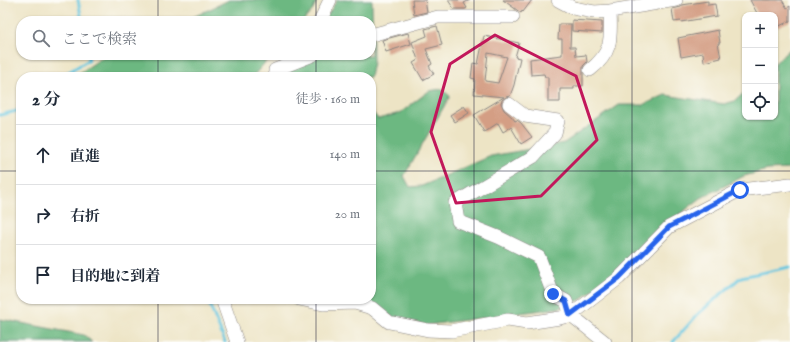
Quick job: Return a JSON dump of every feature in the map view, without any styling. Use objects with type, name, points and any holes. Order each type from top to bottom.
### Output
[{"type":"street","points":[[322,16],[330,0]]},
{"type":"street","points":[[558,0],[573,8],[594,12],[610,11],[676,0]]},
{"type":"street","points":[[590,70],[598,64],[606,52],[611,37],[610,11]]},
{"type":"street","points":[[376,34],[438,17],[513,17]]},
{"type":"street","points":[[273,72],[284,60]]},
{"type":"street","points":[[274,72],[302,60]]},
{"type":"street","points":[[509,104],[525,116],[558,121],[555,133],[533,157],[455,203],[458,221],[498,237],[539,257],[553,294],[566,301],[570,315],[605,342]]},
{"type":"street","points":[[358,304],[372,308],[389,322],[428,330],[451,331],[508,320],[527,322],[570,315],[619,278],[669,227],[740,190],[790,184]]},
{"type":"street","points":[[224,304],[237,342]]},
{"type":"highlighted area","points":[[495,35],[576,76],[597,140],[541,196],[456,203],[431,132],[450,64]]},
{"type":"green space","points":[[229,0],[317,0],[313,10],[308,16],[195,16]]},
{"type":"green space","points":[[337,0],[372,0],[372,16],[327,16]]},
{"type":"green space","points":[[790,49],[790,169],[767,170],[744,176],[701,198],[658,231],[607,280],[580,300],[558,308],[427,325],[392,317],[372,304],[376,304],[376,116],[378,119],[400,113],[429,91],[441,89],[450,96],[404,176],[410,187],[422,186],[491,156],[564,143],[619,105],[643,105],[665,95],[724,104],[735,101],[742,95],[742,120],[778,120],[778,60]]},
{"type":"green space","points":[[99,60],[267,60],[257,72],[81,72]]},
{"type":"green space","points":[[297,60],[373,60],[371,72],[287,72]]},
{"type":"green space","points":[[0,319],[84,335],[92,342],[0,342]]},
{"type":"building","points":[[412,0],[425,0],[427,12],[414,15]]},
{"type":"building","points":[[448,0],[470,0],[464,3],[467,8],[454,9]]},
{"type":"building","points":[[503,0],[532,0],[521,13]]},
{"type":"building","points":[[750,0],[782,0],[787,8],[790,6],[790,21],[778,27],[778,12],[756,12]]},
{"type":"building","points":[[708,1],[708,5],[715,4],[717,16],[674,22],[672,9],[681,7],[682,5]]},
{"type":"building","points":[[572,20],[602,22],[602,33],[572,31]]},
{"type":"building","points":[[559,24],[571,24],[570,47],[575,47],[576,56],[586,55],[587,62],[583,66],[583,86],[574,86],[574,89],[560,89],[560,102],[548,102],[548,77],[545,77],[544,74],[531,75],[530,59],[562,55],[562,39],[558,39]]},
{"type":"building","points":[[437,26],[442,45],[426,49],[432,64],[429,66],[434,74],[423,80],[413,63],[418,60],[412,42],[427,36],[425,29]]},
{"type":"building","points":[[718,30],[720,43],[718,43],[721,58],[704,62],[703,53],[681,57],[678,38]]},
{"type":"building","points":[[408,33],[411,44],[386,52],[382,40]]},
{"type":"building","points":[[484,36],[519,43],[515,57],[520,58],[514,85],[510,96],[502,100],[501,103],[504,110],[515,121],[517,120],[521,123],[532,137],[521,144],[511,127],[503,132],[498,123],[484,132],[474,115],[504,97],[474,94],[475,79],[471,78],[473,63],[478,64]],"holes":[[[488,53],[507,57],[498,83],[485,81]]]},
{"type":"building","points":[[464,106],[469,113],[455,122],[450,115]]},
{"type":"waterway","points":[[78,0],[81,16]]},
{"type":"waterway","points":[[69,72],[89,60]]},
{"type":"waterway","points":[[0,115],[16,111]]},
{"type":"waterway","points":[[673,342],[698,314],[741,277],[790,267]]},
{"type":"waterway","points":[[209,304],[225,342]]},
{"type":"route","points":[[553,294],[566,301],[570,315],[619,278],[669,227],[718,203],[740,190]]}]
